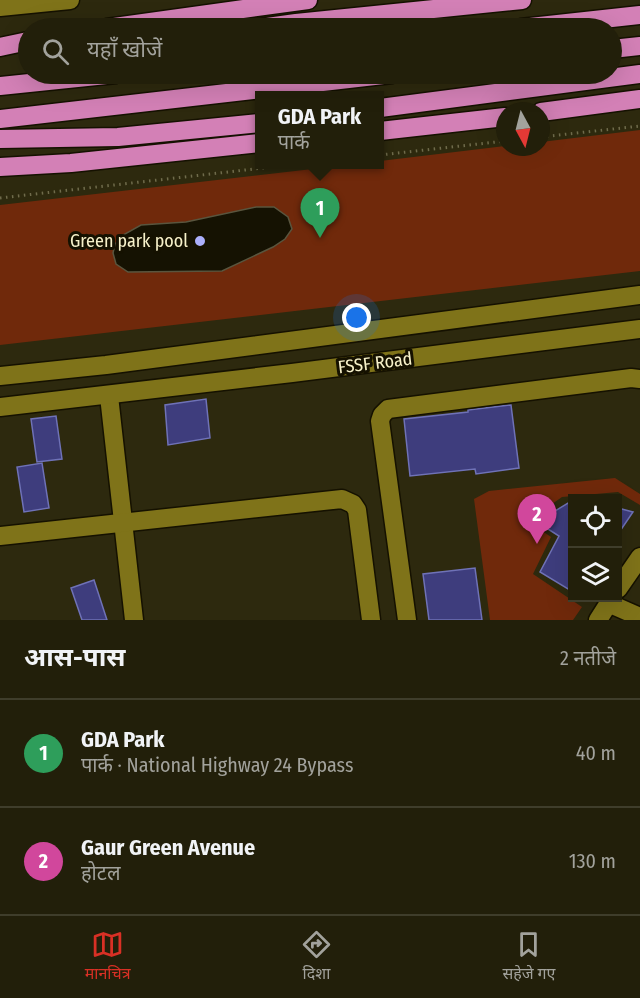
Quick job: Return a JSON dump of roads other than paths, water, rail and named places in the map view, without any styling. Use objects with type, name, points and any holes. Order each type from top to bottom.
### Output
[{"type":"highway","points":[[179,18],[308,0]]},
{"type":"highway","points":[[335,18],[443,4],[522,0]]},
{"type":"highway","points":[[612,18],[640,15]]},
{"type":"highway","points":[[0,46],[18,42]]},
{"type":"highway","points":[[622,48],[640,46]]},
{"type":"highway","points":[[0,78],[18,74]]},
{"type":"highway","points":[[622,76],[640,74]]},
{"type":"highway","points":[[0,86],[19,84]]},
{"type":"highway","points":[[0,119],[305,84]]},
{"type":"highway","points":[[384,108],[566,84]]},
{"type":"highway","points":[[463,98],[464,122]]},
{"type":"highway","points":[[550,111],[640,99]]},
{"type":"highway","points":[[384,131],[496,118]]},
{"type":"highway","points":[[0,139],[118,137],[255,123]]},
{"type":"highway","points":[[0,167],[71,163],[255,144]]},
{"type":"street","points":[[0,8],[70,0]]},
{"type":"street","points":[[0,39],[18,39]]},
{"type":"street","points":[[0,175],[71,163]]},
{"type":"street","points":[[0,376],[212,351],[640,295]]},
{"type":"street","name":"FSSF Road","points":[[0,408],[640,329]]},
{"type":"street","points":[[407,620],[380,421],[385,412],[388,409],[631,378],[640,379]]},
{"type":"street","points":[[109,396],[134,620]]},
{"type":"street","points":[[0,536],[348,501],[357,510],[371,620]]},
{"type":"street","points":[[622,583],[640,557]]},
{"type":"street","points":[[598,620],[609,602]]},
{"type":"street","points":[[619,602],[640,617]]},
{"type":"place","name":"GDA Park","points":[[320,238]]},
{"type":"place","name":"Green park pool","points":[[200,241]]},
{"type":"place","name":"Gaur Green Avenue","points":[[537,544]]}]
